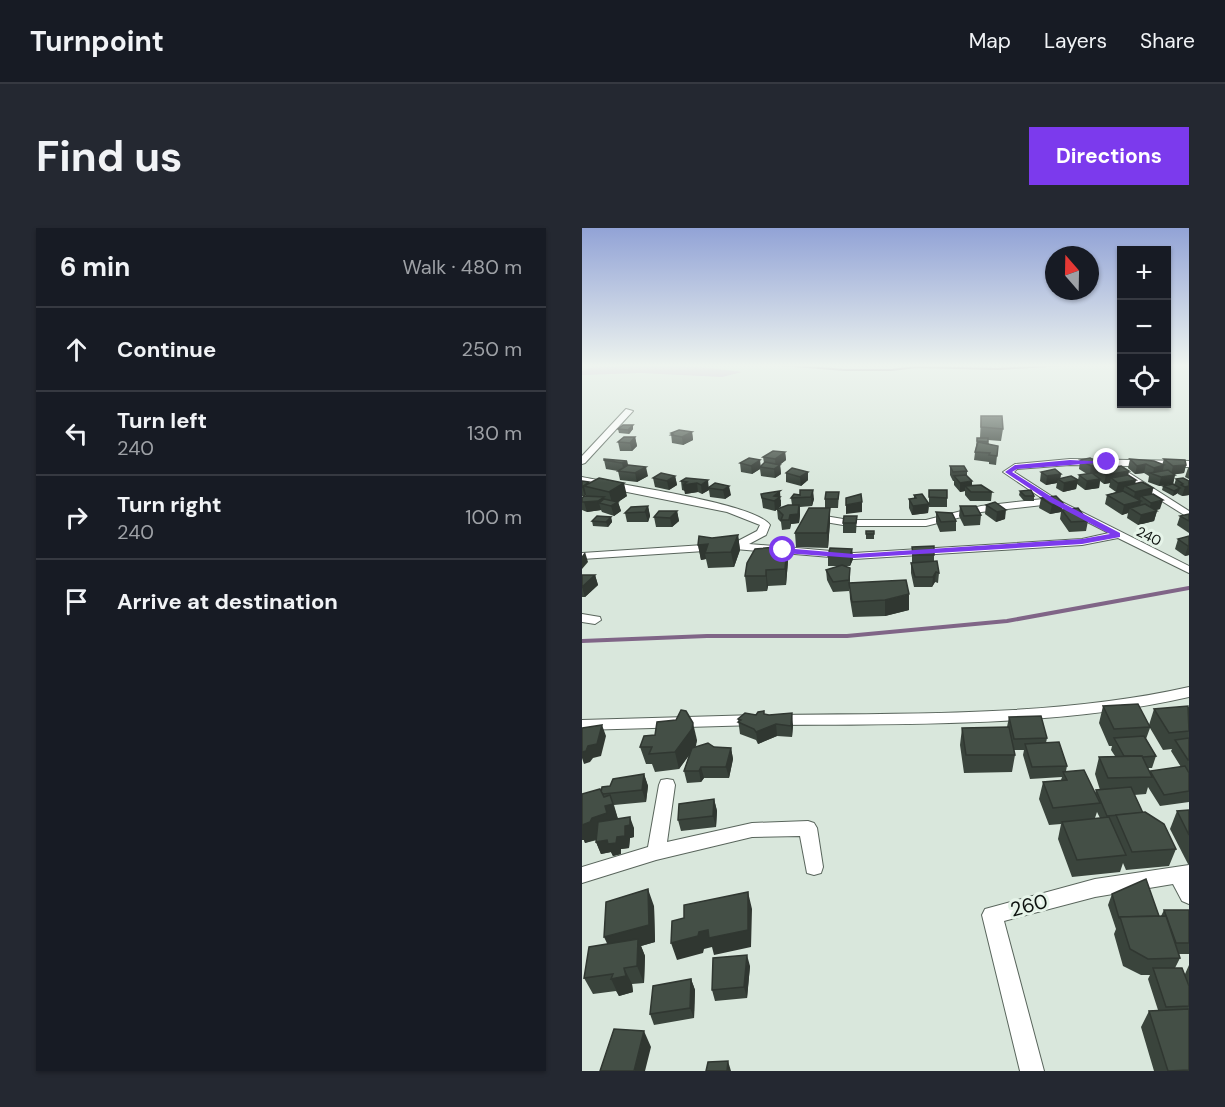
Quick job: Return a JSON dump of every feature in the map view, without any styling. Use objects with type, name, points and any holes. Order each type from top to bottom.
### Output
[{"type":"street","points":[[582,462],[629,411]]},
{"type":"street","name":"240","points":[[1188,464],[1070,462],[1015,467],[1008,472],[1053,501],[1189,570]]},
{"type":"street","points":[[1107,462],[1189,515]]},
{"type":"street","points":[[582,480],[729,509],[762,520],[765,525],[762,533],[735,546]]},
{"type":"street","points":[[810,517],[849,523],[926,523],[981,509],[1053,501]]},
{"type":"street","points":[[582,556],[735,546],[854,556],[1082,542],[1117,535]]},
{"type":"street","points":[[582,725],[944,718],[1098,707],[1157,700],[1189,692]]},
{"type":"street","points":[[656,852],[667,785]]},
{"type":"street","points":[[582,875],[656,852],[752,830],[808,828],[814,867]]},
{"type":"street","points":[[1184,873],[1189,895]]},
{"type":"street","name":"260","points":[[1032,1071],[992,915],[1095,888],[1184,873]]},
{"type":"building","points":[[981,416],[1002,416],[1003,429],[981,427]]},
{"type":"building","points":[[623,425],[633,425],[628,430],[618,429]]},
{"type":"building","points":[[679,430],[692,432],[682,437],[671,435]]},
{"type":"building","points":[[624,437],[635,437],[630,443],[618,442]]},
{"type":"building","points":[[977,438],[988,438],[988,442],[977,441]]},
{"type":"building","points":[[978,442],[998,446],[997,456],[975,452]]},
{"type":"building","points":[[773,451],[785,452],[775,459],[763,457]]},
{"type":"building","points":[[749,458],[760,460],[751,466],[740,463]]},
{"type":"building","points":[[1090,458],[1102,464],[1091,466],[1080,460]]},
{"type":"building","points":[[604,459],[627,461],[622,463]]},
{"type":"building","points":[[1130,459],[1154,461],[1164,465],[1154,468],[1146,464],[1137,466]]},
{"type":"building","points":[[1164,459],[1185,460],[1186,465],[1173,466]]},
{"type":"building","points":[[1106,461],[1113,466],[1103,468],[1099,463]]},
{"type":"building","points":[[765,462],[780,465],[774,469],[760,467]]},
{"type":"building","points":[[628,465],[646,467],[635,473],[618,471]]},
{"type":"building","points":[[950,466],[964,466],[967,471],[953,472]]},
{"type":"building","points":[[1121,466],[1129,471],[1106,475],[1099,470]]},
{"type":"building","points":[[792,468],[808,472],[800,477],[786,473]]},
{"type":"building","points":[[1055,469],[1061,474],[1047,476],[1041,472]]},
{"type":"building","points":[[1168,470],[1175,475],[1161,477],[1150,473]]},
{"type":"building","points":[[661,473],[675,476],[667,481],[653,478]]},
{"type":"building","points":[[1092,473],[1100,479],[1087,481],[1079,475]]},
{"type":"building","points":[[966,475],[972,481],[960,483],[954,476]]},
{"type":"building","points":[[1128,475],[1136,480],[1118,483],[1111,478]]},
{"type":"building","points":[[1071,476],[1078,480],[1064,483],[1058,479]]},
{"type":"building","points":[[599,478],[624,483],[609,492],[584,486]]},
{"type":"building","points":[[686,478],[708,480],[701,485],[697,483],[683,485],[687,482],[681,481]]},
{"type":"building","points":[[1183,478],[1189,481],[1189,486],[1181,485],[1183,484],[1176,479]]},
{"type":"building","points":[[1142,482],[1153,488],[1135,492],[1125,486]]},
{"type":"building","points":[[715,483],[729,486],[723,490],[708,488]]},
{"type":"building","points":[[1173,484],[1180,488],[1174,491],[1163,486]]},
{"type":"building","points":[[981,485],[992,492],[971,492],[965,486]]},
{"type":"building","points":[[800,490],[813,490],[811,497],[791,498],[794,494],[800,495]]},
{"type":"building","points":[[929,490],[947,490],[947,498],[929,497]]},
{"type":"building","points":[[1031,490],[1034,496],[1025,496],[1020,491]]},
{"type":"building","points":[[780,491],[774,496],[780,497],[774,501],[762,498],[761,494]]},
{"type":"building","points":[[1123,491],[1141,501],[1124,505],[1107,495]]},
{"type":"building","points":[[826,492],[839,492],[838,499],[825,499]]},
{"type":"building","points":[[861,494],[862,502],[846,505],[846,498]]},
{"type":"building","points":[[922,494],[929,504],[913,506],[909,499],[916,498],[914,495]]},
{"type":"building","points":[[1153,494],[1163,500],[1151,503],[1141,496]]},
{"type":"building","points":[[584,496],[604,497],[598,501],[582,502]]},
{"type":"building","points":[[1056,496],[1063,503],[1052,505],[1041,498]]},
{"type":"building","points":[[604,499],[618,502],[611,506],[599,503]]},
{"type":"building","points":[[995,502],[1006,510],[997,512],[986,505]]},
{"type":"building","points":[[1145,504],[1157,511],[1141,515],[1130,508]]},
{"type":"building","points":[[788,505],[799,505],[798,514],[790,515],[789,520],[781,520],[783,515],[777,509]]},
{"type":"building","points":[[648,506],[645,512],[625,513],[631,507]]},
{"type":"building","points":[[960,506],[976,506],[981,515],[964,516]]},
{"type":"building","points":[[809,508],[830,508],[827,533],[795,533]]},
{"type":"building","points":[[1078,508],[1088,521],[1071,522],[1062,510]]},
{"type":"building","points":[[659,511],[677,511],[670,518],[654,517]]},
{"type":"building","points":[[936,512],[952,513],[956,521],[941,522]]},
{"type":"building","points":[[1189,514],[1189,521],[1180,516]]},
{"type":"building","points":[[597,516],[611,517],[606,522],[592,521]]},
{"type":"building","points":[[844,516],[857,516],[856,523],[843,523]]},
{"type":"building","points":[[866,531],[874,531],[874,534],[866,534]]},
{"type":"building","points":[[738,535],[731,552],[705,553],[708,544],[698,545],[699,536],[712,538]]},
{"type":"building","points":[[1189,536],[1188,546],[1178,539]]},
{"type":"building","points":[[787,546],[785,569],[766,570],[766,576],[745,576],[747,563],[755,549]]},
{"type":"building","points":[[934,546],[934,555],[913,555],[912,547]]},
{"type":"building","points":[[830,548],[852,549],[850,556],[828,556]]},
{"type":"building","points":[[937,561],[939,573],[936,572],[933,577],[915,577],[911,563]]},
{"type":"building","points":[[842,565],[850,568],[849,580],[833,582],[826,570]]},
{"type":"building","points":[[582,575],[595,575],[582,587]]},
{"type":"building","points":[[906,580],[909,594],[885,600],[852,602],[849,583]]},
{"type":"building","points":[[1138,704],[1150,727],[1114,729],[1103,706]]},
{"type":"building","points":[[1188,706],[1189,731],[1169,733],[1154,709]]},
{"type":"building","points":[[681,710],[686,711],[693,723],[692,729],[675,752],[649,754],[652,747],[640,747],[644,736],[655,735],[657,722],[676,720]]},
{"type":"building","points":[[764,711],[764,714],[769,715],[792,713],[791,726],[776,724],[756,732],[738,722],[741,720],[738,719],[745,713],[756,715]]},
{"type":"building","points":[[1041,716],[1047,738],[1014,739],[1009,717]]},
{"type":"building","points":[[602,725],[597,744],[588,746],[586,751],[582,752],[582,728]]},
{"type":"building","points":[[1009,727],[1015,755],[966,755],[962,728]]},
{"type":"building","points":[[1144,736],[1156,756],[1124,756],[1114,738]]},
{"type":"building","points":[[1189,738],[1189,760],[1188,760],[1175,740]]},
{"type":"building","points":[[1059,742],[1067,766],[1032,767],[1025,744]]},
{"type":"building","points":[[708,743],[714,747],[731,748],[726,767],[701,767],[699,771],[684,771],[692,748]]},
{"type":"building","points":[[1142,756],[1152,777],[1108,778],[1099,757]]},
{"type":"building","points":[[1185,766],[1189,773],[1189,791],[1164,795],[1150,771]]},
{"type":"building","points":[[1084,770],[1100,803],[1053,808],[1043,782],[1067,780],[1063,772]]},
{"type":"building","points":[[644,774],[642,790],[603,794],[601,792],[602,787],[610,786],[613,779]]},
{"type":"building","points":[[1131,787],[1143,813],[1107,816],[1096,790]]},
{"type":"building","points":[[600,789],[604,797],[610,795],[613,804],[605,806],[607,813],[592,818],[590,822],[582,825],[582,794]]},
{"type":"building","points":[[714,799],[713,816],[678,820],[679,804]]},
{"type":"building","points":[[1189,810],[1189,835],[1177,811]]},
{"type":"building","points":[[1145,812],[1164,824],[1176,849],[1132,852],[1116,815]]},
{"type":"building","points":[[630,817],[630,825],[625,826],[625,836],[617,837],[616,843],[608,844],[607,840],[596,842],[598,822]]},
{"type":"building","points":[[1109,817],[1126,855],[1077,860],[1062,822]]},
{"type":"building","points":[[1146,879],[1159,916],[1119,918],[1112,894]]},
{"type":"building","points":[[648,889],[649,925],[604,937],[606,902]]},
{"type":"building","points":[[748,892],[748,930],[709,938],[708,930],[699,932],[698,936],[671,943],[672,921],[684,918],[684,905]]},
{"type":"building","points":[[1164,910],[1189,910],[1189,943],[1176,943]]},
{"type":"building","points":[[1166,916],[1180,958],[1148,959],[1130,949],[1120,917]]},
{"type":"building","points":[[638,939],[637,966],[624,968],[626,976],[611,979],[613,974],[584,978],[589,947]]},
{"type":"building","points":[[747,955],[744,987],[712,990],[713,958]]},
{"type":"building","points":[[1153,968],[1182,968],[1189,986],[1189,1006],[1166,1007]]},
{"type":"building","points":[[691,979],[690,1008],[650,1014],[653,986]]},
{"type":"building","points":[[1189,1009],[1189,1070],[1168,1071],[1149,1011]]},
{"type":"building","points":[[614,1029],[644,1031],[634,1071],[600,1071]]},
{"type":"building","points":[[728,1061],[727,1071],[706,1071],[708,1062]]},
{"type":"waterway","points":[[582,641],[707,636],[847,636],[1007,621],[1189,588]]},
{"type":"route","points":[[783,550],[854,556],[1082,542],[1117,535],[1053,501],[1008,472],[1015,467],[1070,462],[1107,462]]}]
